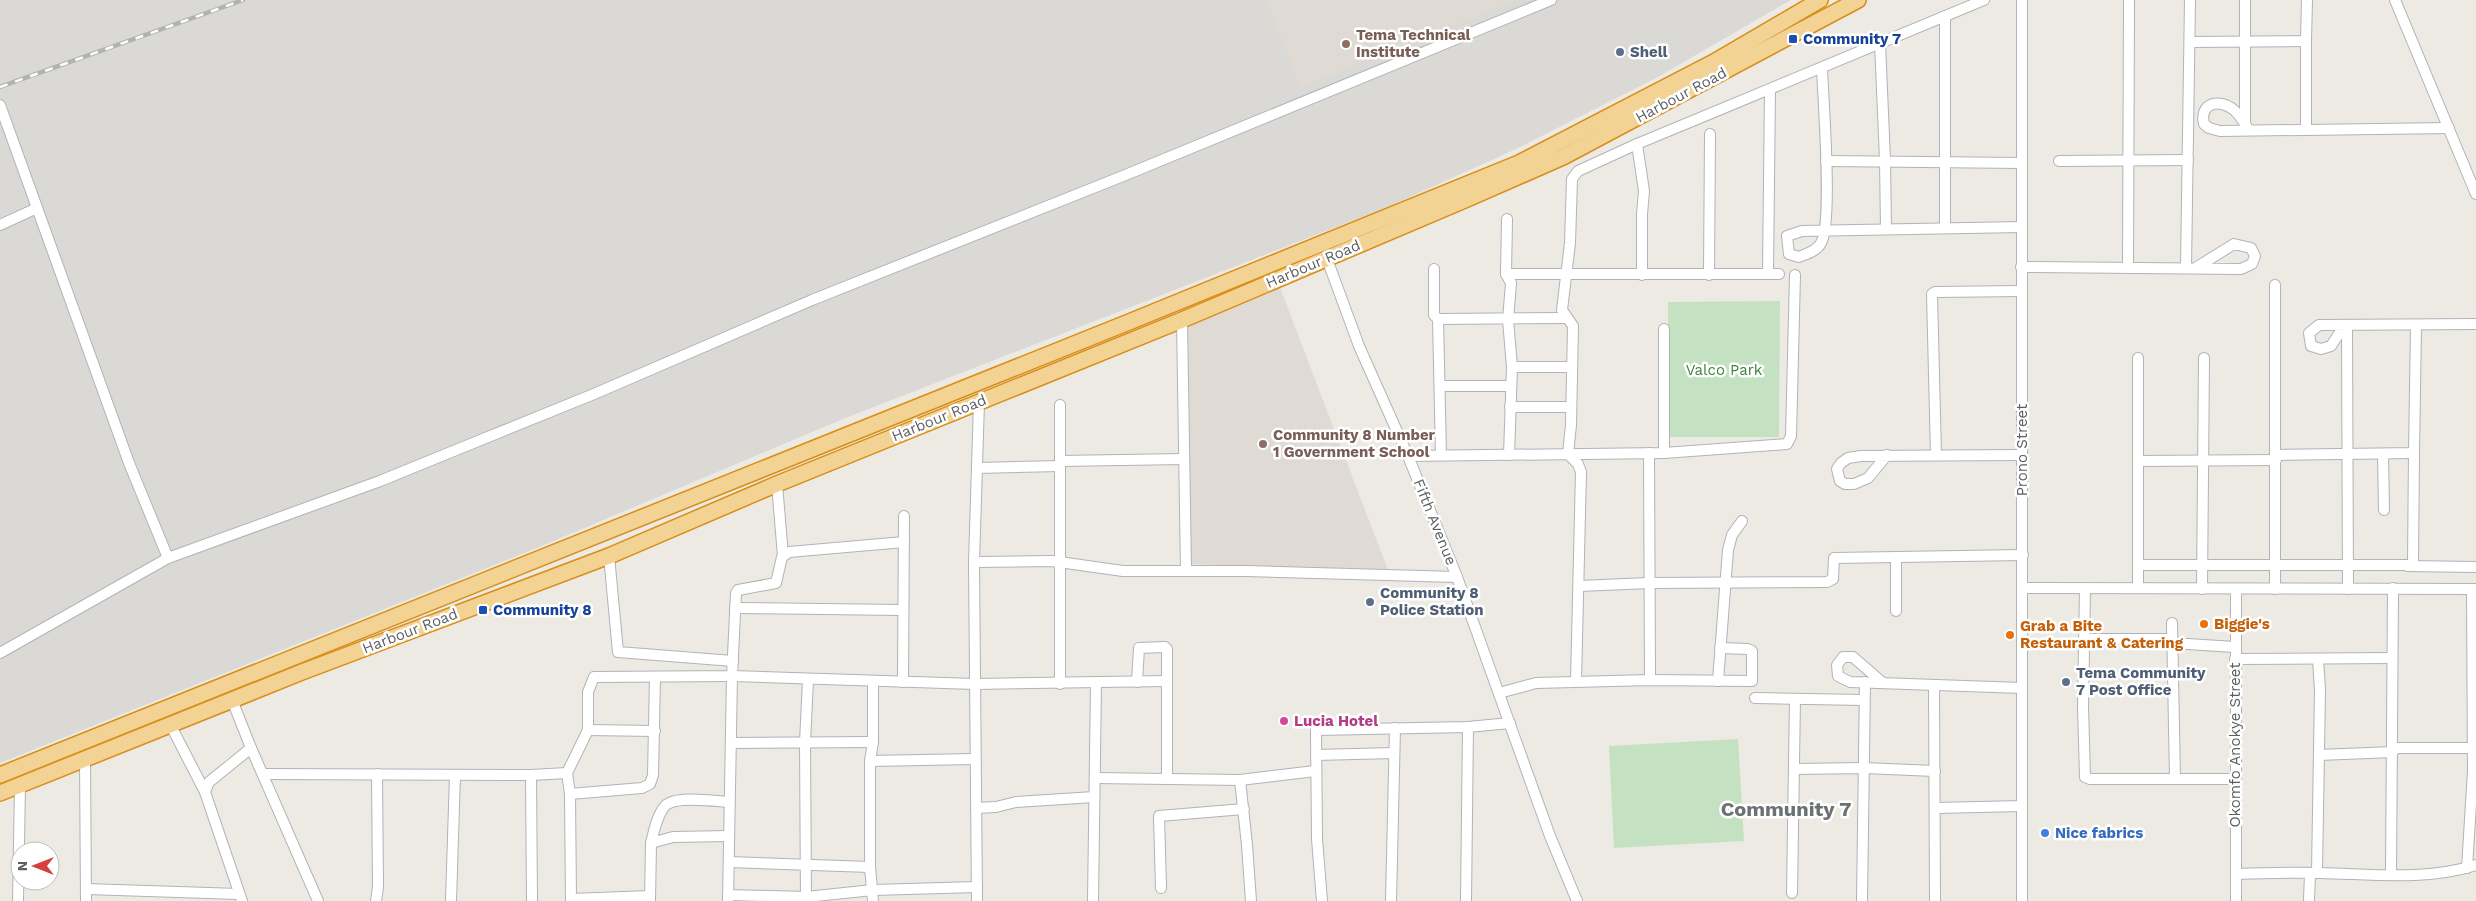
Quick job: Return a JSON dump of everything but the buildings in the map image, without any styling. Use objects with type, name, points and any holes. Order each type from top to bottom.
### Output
[{"type":"highway","name":"Harbour Road","points":[[0,775],[1129,322],[1519,163],[1714,62],[1820,0]]},
{"type":"highway","name":"Harbour Road","points":[[0,793],[232,700],[609,556],[777,484],[1182,320],[1563,157],[1858,0]]},
{"type":"street","points":[[0,653],[168,558],[380,481],[594,394],[812,300],[1114,180],[1551,0]]},
{"type":"street","points":[[1576,681],[1581,472],[1578,464],[1568,454],[1573,326],[1562,310],[1570,243],[1573,176],[1578,171],[1637,144],[1984,0]]},
{"type":"street","name":"Prono Street","points":[[2022,0],[2022,901]]},
{"type":"street","points":[[2128,268],[2129,0]]},
{"type":"street","points":[[2186,268],[2190,0]]},
{"type":"street","points":[[2245,0],[2246,127],[2306,129],[2448,128]]},
{"type":"street","points":[[2306,129],[2307,0]]},
{"type":"street","points":[[2395,0],[2476,194]]},
{"type":"street","points":[[1945,16],[1945,228]]},
{"type":"street","points":[[2190,42],[2306,41]]},
{"type":"street","points":[[1880,43],[1886,229]]},
{"type":"street","points":[[1822,68],[1826,161],[1825,230],[2022,227]]},
{"type":"street","points":[[1768,274],[1770,89]]},
{"type":"street","points":[[0,105],[129,463],[168,558]]},
{"type":"street","points":[[1709,275],[1710,134]]},
{"type":"street","points":[[1637,144],[1644,191],[1642,275]]},
{"type":"street","points":[[1826,161],[1885,160],[2022,163]]},
{"type":"street","points":[[2059,161],[2188,160]]},
{"type":"street","points":[[0,225],[37,208]]},
{"type":"street","points":[[1507,219],[1506,274],[1511,283],[1508,320],[1512,367],[1509,455]]},
{"type":"street","points":[[2021,267],[2241,269],[2252,264],[2255,256],[2250,248],[2234,244],[2197,268]]},
{"type":"street","name":"Fifth Avenue","points":[[1327,258],[1359,346],[1408,456],[1457,577],[1550,836],[1577,901]]},
{"type":"street","points":[[1434,268],[1434,315],[1438,319],[1441,455]]},
{"type":"street","points":[[1506,274],[1779,274]]},
{"type":"street","points":[[1408,456],[1664,452],[1782,445],[1790,441],[1795,275]]},
{"type":"street","points":[[2275,285],[2276,589]]},
{"type":"street","points":[[1936,455],[1932,294],[1935,292],[2021,291]]},
{"type":"street","points":[[1438,319],[1508,320],[1566,318]]},
{"type":"street","points":[[1182,320],[1186,571]]},
{"type":"street","points":[[2348,589],[2346,326],[2476,324]]},
{"type":"street","points":[[2407,566],[2413,563],[2416,325]]},
{"type":"street","points":[[1664,329],[1664,452]]},
{"type":"street","points":[[2138,358],[2138,588]]},
{"type":"street","points":[[2202,588],[2204,358]]},
{"type":"street","points":[[1512,367],[1570,367]]},
{"type":"street","points":[[1440,386],[1511,386]]},
{"type":"street","points":[[977,901],[974,759],[974,562],[979,402]]},
{"type":"street","points":[[1060,405],[1060,684]]},
{"type":"street","points":[[1510,407],[1571,407]]},
{"type":"street","points":[[1649,452],[1650,680]]},
{"type":"street","points":[[2138,461],[2414,453]]},
{"type":"street","points":[[2383,454],[2384,510]]},
{"type":"street","points":[[1887,455],[1862,481],[1846,484],[1840,481],[1837,469],[1841,462],[1848,458],[1887,455],[2022,455]]},
{"type":"street","points":[[978,468],[1184,459]]},
{"type":"street","points":[[777,484],[783,556],[776,583],[738,590],[735,608],[728,898],[806,899],[873,890],[977,887]]},
{"type":"street","points":[[904,516],[904,682]]},
{"type":"street","points":[[1718,681],[1724,584],[1732,535],[1742,521]]},
{"type":"street","points":[[783,556],[789,552],[904,542]]},
{"type":"street","points":[[1578,586],[1649,582],[1724,584],[1830,582],[1834,558],[2023,555]]},
{"type":"street","points":[[609,556],[618,652],[733,661]]},
{"type":"street","points":[[1896,557],[1896,611]]},
{"type":"street","points":[[974,562],[1060,562],[1123,571],[1457,577]]},
{"type":"street","points":[[2138,565],[2476,567]]},
{"type":"street","points":[[2023,588],[2474,589],[2471,867],[2451,872],[2391,875],[2236,874]]},
{"type":"street","points":[[2085,588],[2085,777],[2090,779],[2236,778]]},
{"type":"street","points":[[2391,875],[2393,588]]},
{"type":"street","name":"Okomfo Anokye Street","points":[[2236,589],[2236,901]]},
{"type":"street","points":[[735,608],[903,610]]},
{"type":"street","points":[[2172,623],[2175,779]]},
{"type":"street","points":[[2084,639],[2166,639],[2172,643],[2235,647]]},
{"type":"street","points":[[1137,682],[1139,648],[1163,646],[1168,649],[1167,778]]},
{"type":"street","points":[[1499,693],[1527,684],[1576,681],[1749,682],[1753,678],[1752,651],[1748,649],[1720,648]]},
{"type":"street","points":[[1883,683],[1854,658],[1843,658],[1837,665],[1838,676],[1850,682],[2022,688]]},
{"type":"street","points":[[2235,659],[2392,658]]},
{"type":"street","points":[[2309,901],[2313,873],[2319,755],[2318,659]]},
{"type":"street","points":[[729,802],[677,800],[665,806],[651,842],[650,898],[571,900],[570,794],[567,773],[588,730],[588,692],[594,677],[732,676],[975,684],[1167,681]]},
{"type":"street","points":[[570,794],[642,788],[650,784],[653,775],[655,677]]},
{"type":"street","points":[[806,899],[804,866],[805,742],[808,680]]},
{"type":"street","points":[[873,681],[873,742],[870,761],[870,867],[873,901]]},
{"type":"street","points":[[1862,901],[1865,682]]},
{"type":"street","points":[[1093,901],[1096,683]]},
{"type":"street","points":[[1934,685],[1935,901]]},
{"type":"street","points":[[1755,698],[1864,700]]},
{"type":"street","points":[[1792,893],[1795,699]]},
{"type":"street","points":[[232,700],[318,901]]},
{"type":"street","points":[[1322,901],[1316,840],[1315,733],[1319,729],[1468,727],[1510,723]]},
{"type":"street","points":[[86,889],[161,897],[240,897],[205,792],[171,726]]},
{"type":"street","points":[[1466,901],[1468,727]]},
{"type":"street","points":[[1391,901],[1395,728]]},
{"type":"street","points":[[588,730],[655,731]]},
{"type":"street","points":[[731,743],[873,742]]},
{"type":"street","points":[[205,792],[209,782],[251,748]]},
{"type":"street","points":[[2319,755],[2393,750],[2472,748]]},
{"type":"street","points":[[1316,755],[1394,753]]},
{"type":"street","points":[[85,759],[86,901]]},
{"type":"street","points":[[870,761],[974,759]]},
{"type":"street","points":[[1794,769],[1864,768],[1935,772]]},
{"type":"street","points":[[1095,778],[1240,780],[1315,770]]},
{"type":"street","points":[[263,774],[531,775],[567,773]]},
{"type":"street","points":[[376,901],[378,886],[377,774]]},
{"type":"street","points":[[452,901],[455,775]]},
{"type":"street","points":[[531,775],[532,901]]},
{"type":"street","points":[[1240,780],[1251,901]]},
{"type":"street","points":[[18,901],[20,785]]},
{"type":"street","points":[[976,808],[996,807],[1016,802],[1094,797]]},
{"type":"street","points":[[1936,808],[2022,806]]},
{"type":"street","points":[[1161,888],[1160,816],[1244,809]]},
{"type":"street","points":[[651,842],[673,837],[729,836]]},
{"type":"street","points":[[729,862],[870,867]]},
{"type":"shaded area","points":[[0,0],[1791,0],[1656,78],[1516,149],[1390,206],[843,419],[544,545],[0,763]]},
{"type":"shaded area","name":"Tema Technical Institute","points":[[1267,0],[1516,0],[1300,87]]},
{"type":"shaded area","name":"Community 8 Number 1 Government School","points":[[1279,285],[1388,570],[1187,564],[1185,325]]},
{"type":"green space","name":"Valco Park","points":[[1780,301],[1779,437],[1669,437],[1668,302]]},
{"type":"green space","points":[[1738,739],[1744,841],[1614,848],[1609,746]]},
{"type":"railway","points":[[0,87],[243,0]]},
{"type":"place","name":"Community 7","points":[[1793,39]]},
{"type":"place","name":"Tema Technical Institute","points":[[1346,44]]},
{"type":"place","name":"Shell","points":[[1620,52]]},
{"type":"place","name":"Community 8 Number 1 Government School","points":[[1263,444]]},
{"type":"place","name":"Community 8 Police Station","points":[[1370,602]]},
{"type":"place","name":"Community 8","points":[[483,610]]},
{"type":"place","name":"Biggie's","points":[[2204,624]]},
{"type":"place","name":"Grab a Bite Restaurant & Catering","points":[[2010,635]]},
{"type":"place","name":"Tema Community 7 Post Office","points":[[2066,682]]},
{"type":"place","name":"Lucia Hotel","points":[[1284,721]]},
{"type":"place","name":"Nice fabrics","points":[[2045,833]]},
{"type":"district","name":"Community 7","points":[[1786,809]]}]
